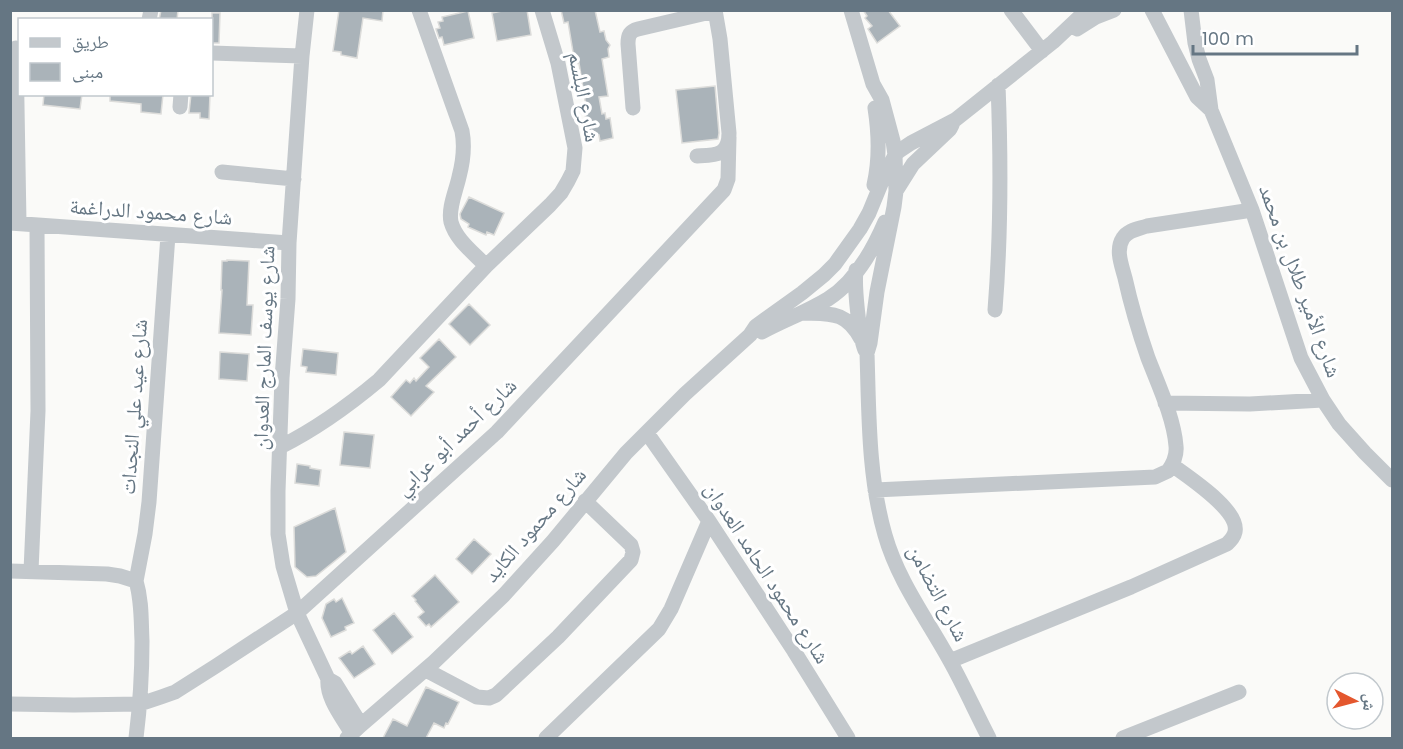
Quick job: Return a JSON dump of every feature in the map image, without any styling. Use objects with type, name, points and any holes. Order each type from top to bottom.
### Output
[{"type":"street","name":"شارع يوسف المارج العدوان","points":[[307,10],[289,243],[278,534],[283,566],[297,613],[328,679],[335,683],[353,732]]},
{"type":"street","points":[[419,10],[462,131],[464,143],[460,176],[450,211],[451,222],[462,242],[486,266]]},
{"type":"street","name":"شارع البلسم","points":[[280,447],[319,425],[360,396],[378,380],[486,266],[561,193],[573,171],[575,148],[558,63],[542,10]]},
{"type":"street","name":"شارع التضامن","points":[[851,10],[873,84],[882,100],[895,155],[894,207],[877,292],[870,343],[865,348]]},
{"type":"street","points":[[1011,10],[1048,47]]},
{"type":"street","name":"شارع محمود الكايد","points":[[353,732],[426,670],[504,595],[553,541],[615,465],[684,394],[750,335],[756,326],[802,293],[835,264],[860,230],[895,155],[911,143],[955,120],[1048,47],[1087,10]]},
{"type":"street","name":"شارع محمود الكايد","points":[[1048,47],[1096,17],[1114,10]]},
{"type":"street","name":"شارع الأمير طلال بن محمد","points":[[1152,10],[1197,97],[1211,110]]},
{"type":"street","name":"شارع الأمير طلال بن محمد","points":[[1191,10],[1195,43],[1207,80],[1211,110],[1252,210],[1301,358],[1323,400],[1339,424],[1392,480]]},
{"type":"street","name":"شارع أحمد أبو عرابي","points":[[10,704],[140,704],[175,692],[297,613],[497,432],[724,190],[728,179],[729,138],[720,39],[715,11],[638,29],[629,35],[633,108]]},
{"type":"street","points":[[15,223],[16,48]]},
{"type":"street","points":[[213,53],[302,56]]},
{"type":"street","name":"شارع التضامن","points":[[873,84],[873,100],[878,126],[878,165],[870,201],[860,230],[855,273],[865,348],[875,490],[885,535],[893,558],[905,584],[950,661],[989,738]]},
{"type":"street","points":[[995,310],[1000,189],[998,86]]},
{"type":"street","name":"شارع محمود الكايد","points":[[750,335],[760,333],[828,299],[847,283],[877,240],[896,191],[913,164],[950,129],[955,120]]},
{"type":"street","points":[[697,156],[715,155],[729,143],[729,138]]},
{"type":"street","points":[[222,172],[294,179]]},
{"type":"street","points":[[875,490],[1155,477],[1168,471],[1172,465],[1176,447],[1165,403],[1135,318],[1120,260],[1120,244],[1123,237],[1130,231],[1147,226],[1252,210]]},
{"type":"street","name":"شارع محمود الدراغمة","points":[[15,223],[289,243]]},
{"type":"street","points":[[31,572],[38,411],[37,225]]},
{"type":"street","name":"شارع عيد علي النجدات","points":[[136,581],[149,502],[168,235]]},
{"type":"street","points":[[800,313],[840,316],[855,328],[865,348]]},
{"type":"street","points":[[1165,403],[1250,404],[1323,400]]},
{"type":"street","name":"شارع محمود الحامد العدوان","points":[[647,433],[709,521],[848,738]]},
{"type":"street","points":[[950,661],[1131,587],[1227,544],[1235,532],[1232,517],[1219,501],[1172,465]]},
{"type":"street","points":[[426,670],[477,697],[489,698],[496,695],[558,637],[631,560],[633,555],[631,545],[585,501]]},
{"type":"street","points":[[546,738],[659,629],[709,521]]},
{"type":"street","points":[[10,571],[107,574],[136,581],[141,604],[142,664],[136,738]]},
{"type":"street","points":[[1123,738],[1239,693]]},
{"type":"building","points":[[161,10],[178,10],[177,18],[159,18]]},
{"type":"building","points":[[339,10],[383,10],[382,21],[363,18],[357,58],[333,51]]},
{"type":"building","points":[[527,10],[531,35],[497,41],[492,13]]},
{"type":"building","points":[[561,10],[595,10],[600,32],[604,31],[610,45],[609,57],[602,59],[608,96],[599,97],[602,114],[605,113],[606,119],[610,118],[613,138],[600,141],[599,135],[589,136],[579,63],[575,64],[568,22],[564,23]]},
{"type":"building","points":[[863,10],[888,10],[900,26],[877,43],[868,29],[872,26],[865,18],[867,16]]},
{"type":"building","points":[[468,11],[474,38],[444,45],[436,29],[440,28],[438,22],[443,21],[442,17]]},
{"type":"building","points":[[212,13],[220,13],[219,43],[213,43]]},
{"type":"building","points":[[715,86],[718,139],[682,143],[676,90]]},
{"type":"building","points":[[44,96],[82,96],[80,109],[43,105]]},
{"type":"building","points":[[110,96],[163,96],[161,114],[141,112],[141,104],[110,101]]},
{"type":"building","points":[[191,96],[210,96],[209,119],[200,118],[200,113],[189,113]]},
{"type":"building","points":[[469,197],[504,213],[494,235],[487,232],[486,235],[468,227],[469,224],[461,219],[460,214]]},
{"type":"building","points":[[222,261],[249,261],[247,305],[253,305],[251,335],[219,333]]},
{"type":"building","points":[[469,304],[490,325],[470,345],[449,324]]},
{"type":"building","points":[[439,339],[456,357],[426,386],[434,392],[411,416],[391,397],[406,380],[410,383],[414,378],[416,381],[429,367],[420,358]]},
{"type":"building","points":[[303,349],[338,353],[336,375],[306,372],[307,367],[301,366]]},
{"type":"building","points":[[220,352],[249,354],[247,381],[219,379]]},
{"type":"building","points":[[344,432],[374,435],[370,468],[340,465]]},
{"type":"building","points":[[297,464],[321,470],[319,486],[295,483]]},
{"type":"building","points":[[335,508],[346,552],[316,576],[307,577],[295,567],[294,527]]},
{"type":"building","points":[[474,539],[491,554],[472,574],[456,559]]},
{"type":"building","points":[[435,575],[459,602],[431,627],[429,624],[426,626],[418,617],[424,612],[412,596]]},
{"type":"building","points":[[342,598],[354,623],[345,627],[346,630],[331,637],[322,618],[326,604],[334,599],[336,602]]},
{"type":"building","points":[[394,613],[413,637],[392,654],[373,630]]},
{"type":"building","points":[[363,646],[375,664],[354,678],[339,658],[350,651],[352,654]]},
{"type":"building","points":[[426,687],[459,702],[448,724],[446,723],[444,728],[434,723],[426,738],[383,738],[393,719],[407,726]]}]
